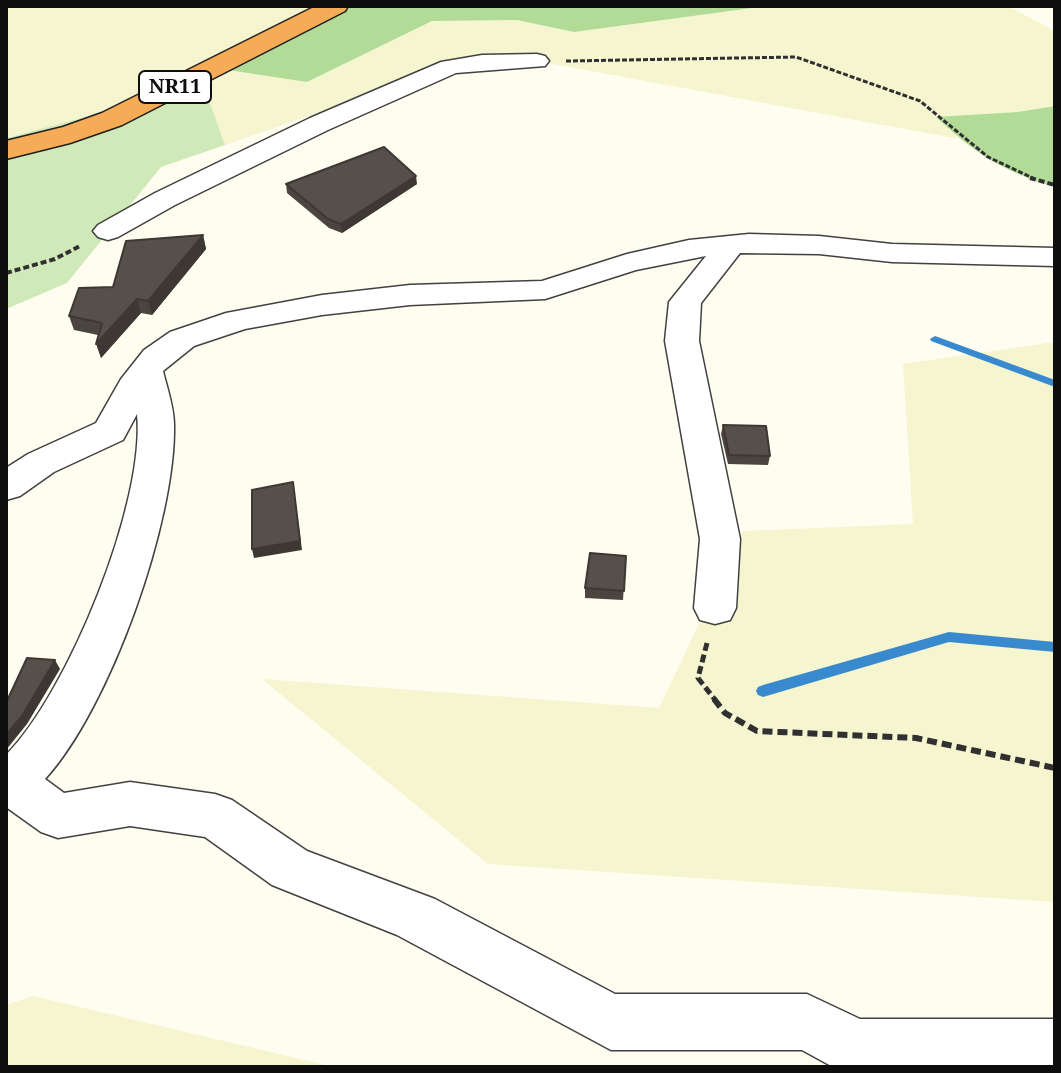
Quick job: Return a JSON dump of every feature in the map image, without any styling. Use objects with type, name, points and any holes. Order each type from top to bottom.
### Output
[{"type":"highway","name":"NR11","points":[[6,150],[76,133],[112,119],[271,34],[336,6]]},
{"type":"street","points":[[108,231],[165,199],[319,124],[450,67],[482,62],[537,61]]},
{"type":"street","points":[[715,608],[720,539],[682,341],[685,302],[731,245]]},
{"type":"street","points":[[6,487],[41,463],[110,431],[133,387],[156,357],[182,339],[238,320],[322,305],[410,295],[545,290],[627,263],[689,249],[731,245],[805,245],[892,253],[1055,257]]},
{"type":"street","points":[[146,369],[156,424],[149,488],[123,582],[73,698],[45,744],[8,781],[58,816],[130,804],[215,816],[290,868],[416,917],[611,1022],[807,1022],[856,1048],[1055,1048]]},
{"type":"path","points":[[537,61],[767,55],[796,57],[920,101],[988,157],[1030,178],[1055,185]]},
{"type":"path","points":[[6,273],[55,259],[108,231]]},
{"type":"path","points":[[715,608],[698,678],[725,713],[757,731],[916,738],[1055,768]]},
{"type":"green space","points":[[6,6],[327,6],[307,82],[432,21],[517,20],[574,32],[767,6],[999,6],[1013,9],[1055,31],[1055,106],[937,118],[959,139],[537,61],[450,67],[225,145],[195,65],[101,113],[6,138]]},
{"type":"green space","points":[[327,6],[767,6],[574,32],[517,20],[432,21],[307,82],[196,65]]},
{"type":"green space","points":[[196,65],[225,145],[161,167],[67,283],[6,309],[6,138],[101,113]]},
{"type":"green space","points":[[1055,106],[1055,187],[1020,175],[991,160],[936,117],[1018,112]]},
{"type":"green space","points":[[1055,342],[1055,902],[488,864],[262,679],[659,708],[743,531],[913,524],[903,364]]},
{"type":"green space","points":[[33,996],[334,1067],[6,1067],[6,1005]]},
{"type":"building","points":[[384,147],[416,176],[341,224],[328,219],[286,184]]},
{"type":"building","points":[[203,235],[148,301],[137,299],[96,344],[102,323],[69,316],[79,288],[113,287],[126,241]]},
{"type":"building","points":[[723,425],[766,426],[770,456],[729,455]]},
{"type":"building","points":[[293,482],[300,541],[252,549],[252,490]]},
{"type":"building","points":[[590,553],[626,556],[624,591],[585,588]]},
{"type":"building","points":[[27,658],[55,660],[22,716],[6,735],[6,703]]},
{"type":"waterway","points":[[935,339],[1055,384]]},
{"type":"waterway","points":[[763,691],[949,637],[1055,647]]}]
